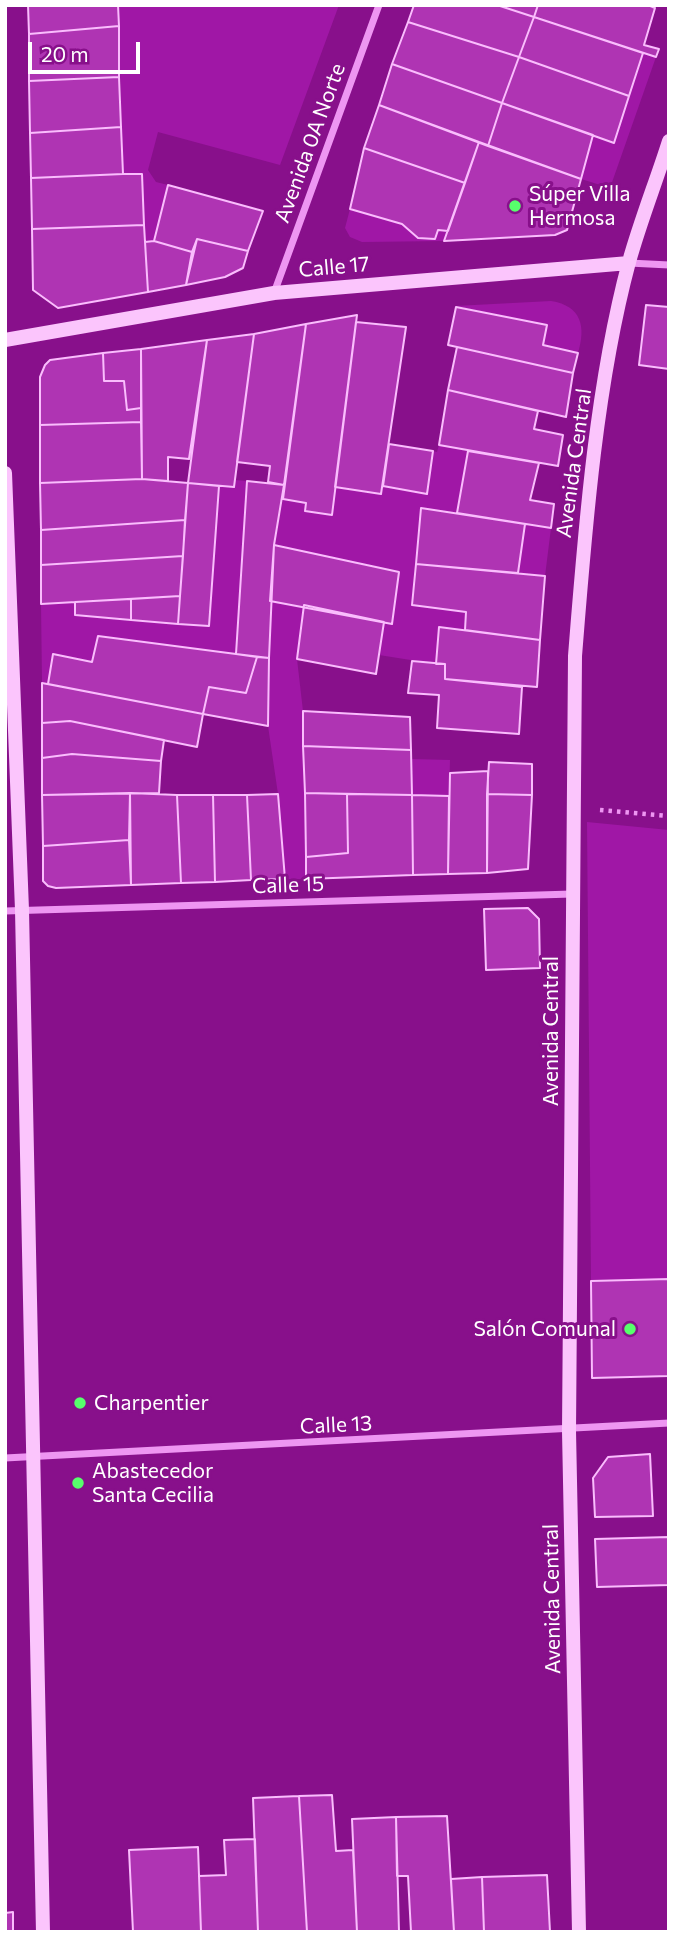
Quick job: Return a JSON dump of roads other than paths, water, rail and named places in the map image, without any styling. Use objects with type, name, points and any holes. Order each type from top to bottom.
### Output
[{"type":"main road","name":"Avenida Central","points":[[579,1932],[569,1431],[575,656],[584,542],[606,380],[629,263],[669,141]]},
{"type":"main road","name":"Calle 17","points":[[5,340],[274,293],[629,263]]},
{"type":"main road","points":[[5,473],[22,910],[43,1932]]},
{"type":"street","name":"Avenida 0A Norte","points":[[274,293],[379,5]]},
{"type":"street","name":"Calle 17","points":[[629,263],[669,265]]},
{"type":"street","name":"Calle 15","points":[[5,911],[572,894]]},
{"type":"street","name":"Calle 13","points":[[5,1458],[569,1431],[669,1423]]},
{"type":"place","name":"Súper Villa Hermosa","points":[[515,206]]},
{"type":"place","name":"Salón Comunal","points":[[630,1329]]},
{"type":"place","name":"Charpentier","points":[[80,1403]]},
{"type":"place","name":"Abastecedor Santa Cecilia","points":[[78,1483]]}]
